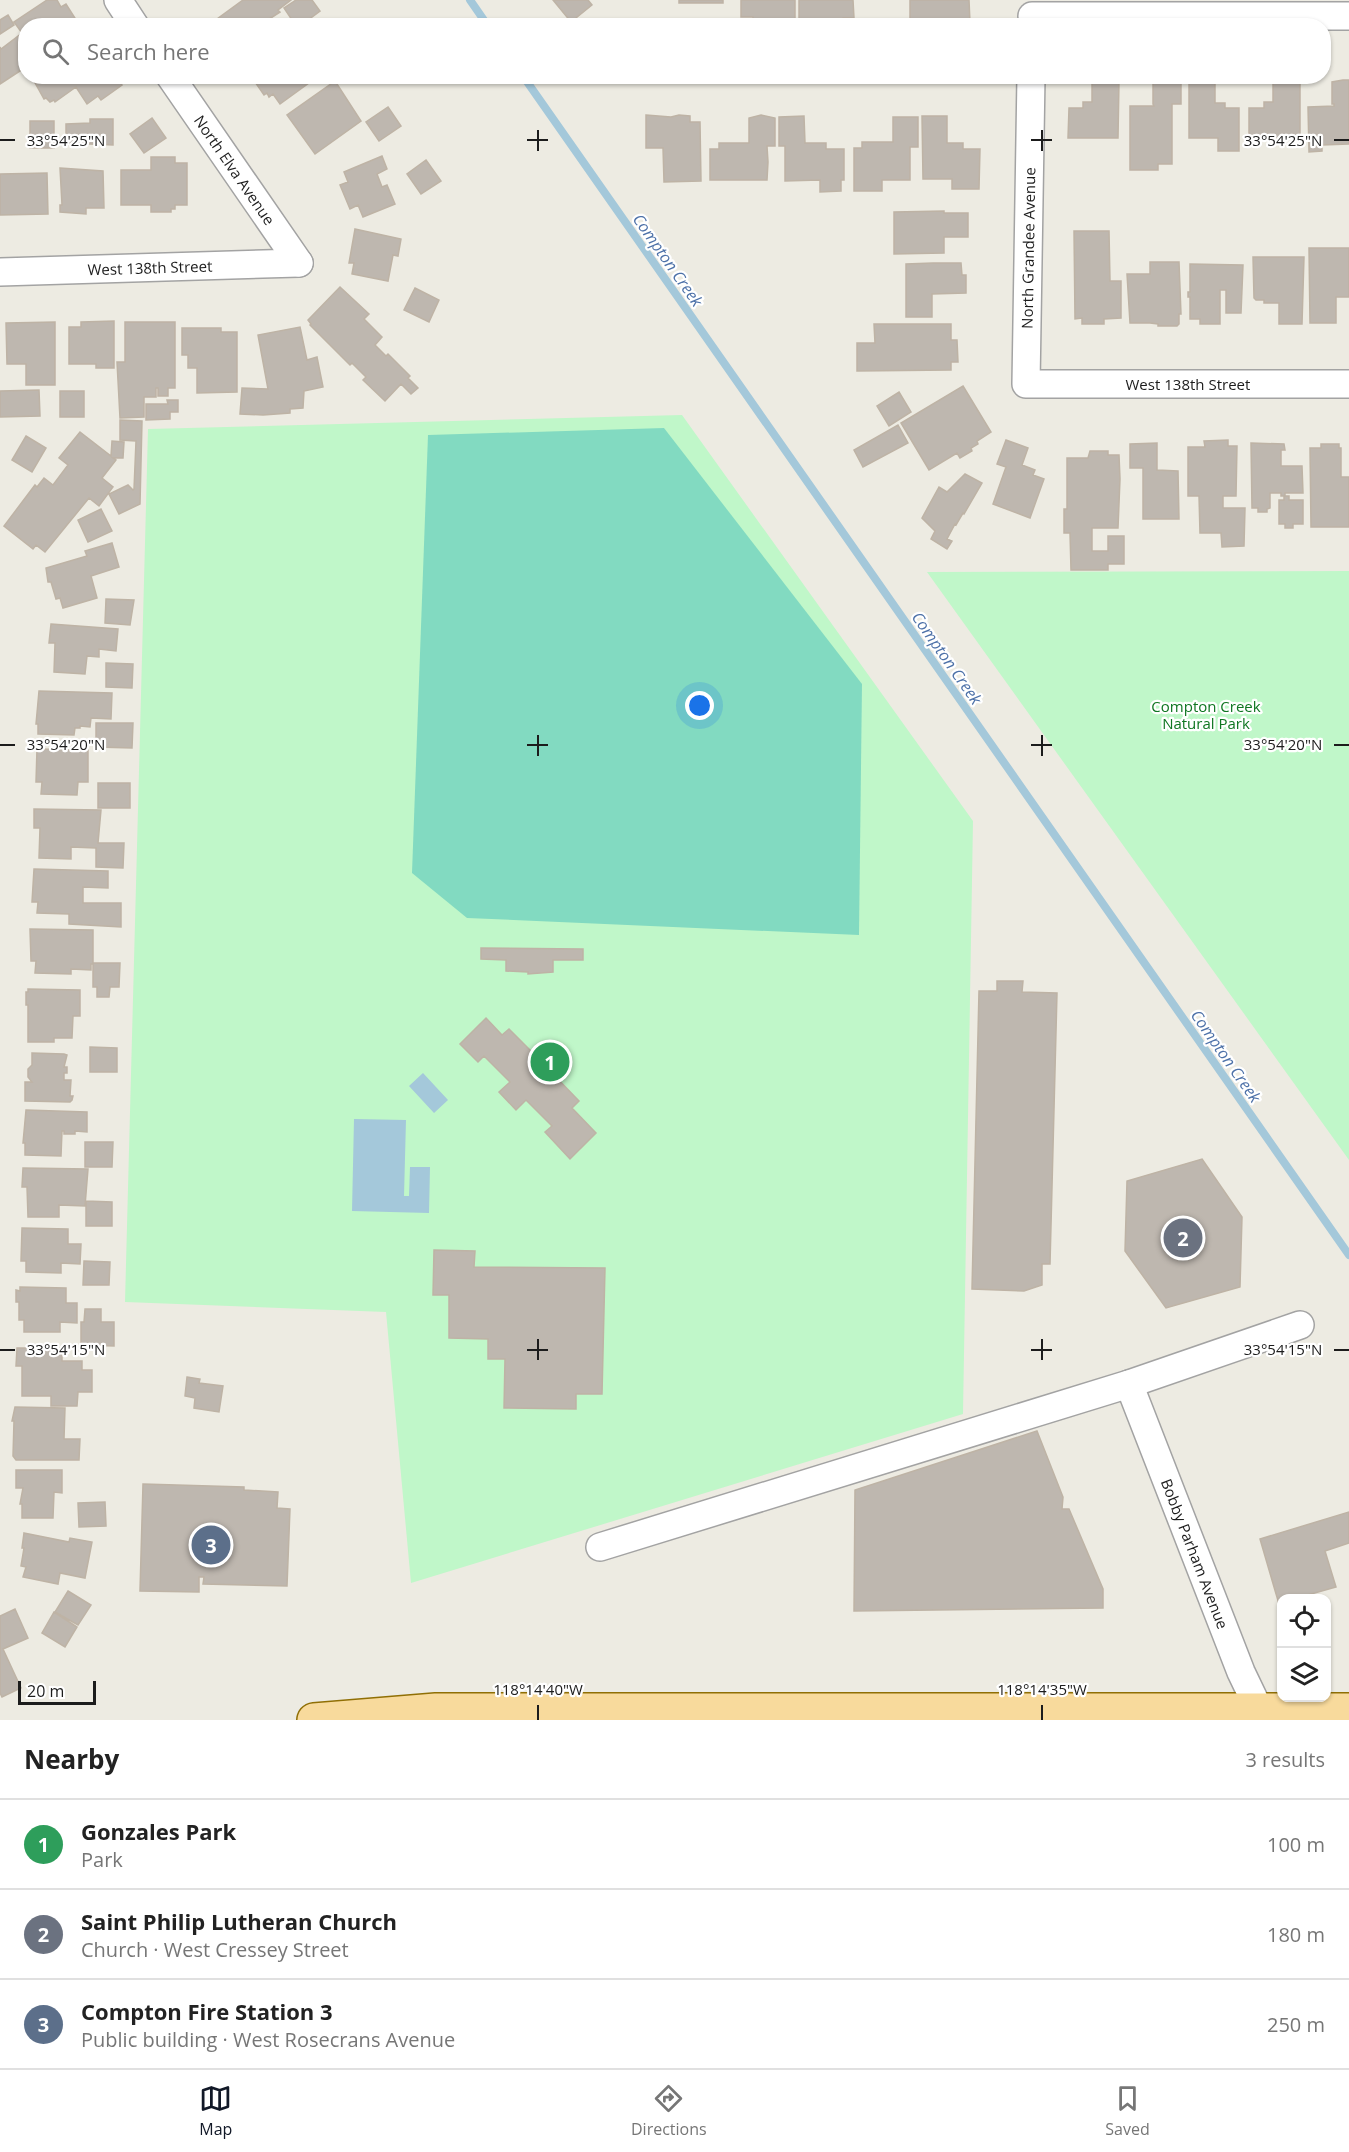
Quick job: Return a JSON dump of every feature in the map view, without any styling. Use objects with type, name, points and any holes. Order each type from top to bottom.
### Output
[{"type":"main road","points":[[314,1720],[436,1710],[1261,1715],[1349,1710]]},
{"type":"street","points":[[118,0],[130,18]]},
{"type":"street","points":[[1032,14],[1349,16]]},
{"type":"street","name":"North Elva Avenue","points":[[177,84],[299,262]]},
{"type":"street","name":"North Grandee Avenue","points":[[1026,384],[1031,84]]},
{"type":"street","name":"West 138th Street","points":[[0,272],[299,262]]},
{"type":"street","name":"West 138th Street","points":[[1026,384],[1349,384]]},
{"type":"street","points":[[600,1547],[1129,1384],[1300,1325]]},
{"type":"street","name":"Bobby Parham Avenue","points":[[1129,1384],[1241,1672],[1261,1715]]},
{"type":"green space","points":[[682,415],[973,821],[963,1414],[411,1583],[386,1312],[125,1302],[148,429]]},
{"type":"green space","points":[[664,428],[862,684],[859,935],[467,918],[412,873],[428,435]]},
{"type":"green space","name":"Compton Creek Natural Park","points":[[1349,571],[1349,1160],[927,572]]},
{"type":"water","points":[[423,1073],[448,1100],[434,1113],[409,1086]]},
{"type":"water","points":[[354,1119],[406,1120],[404,1196],[409,1196],[410,1167],[430,1167],[429,1213],[352,1211]]},
{"type":"building","points":[[47,0],[57,0],[61,7],[66,4],[75,18],[20,18]]},
{"type":"building","points":[[243,0],[291,0],[271,18],[218,18]]},
{"type":"building","points":[[296,0],[312,0],[320,11],[311,18],[291,18],[284,8]]},
{"type":"building","points":[[553,0],[588,0],[592,5],[576,18],[568,18]]},
{"type":"building","points":[[679,0],[723,0],[723,3],[679,3]]},
{"type":"building","points":[[741,0],[795,0],[795,18],[741,17]]},
{"type":"building","points":[[799,0],[853,0],[854,18],[799,18]]},
{"type":"building","points":[[910,0],[969,0],[970,18],[910,18]]},
{"type":"building","points":[[8,15],[14,25],[0,34],[0,20]]},
{"type":"building","points":[[18,36],[18,72],[0,84],[0,47],[1,49]]},
{"type":"building","points":[[1349,80],[1349,144],[1322,145],[1322,151],[1309,152],[1308,107],[1334,106],[1332,104],[1332,82]]},
{"type":"building","points":[[36,84],[122,85],[101,100],[98,96],[87,104],[76,87],[55,102],[44,99]]},
{"type":"building","points":[[256,84],[308,84],[280,104],[273,94],[269,97],[267,93],[264,95]]},
{"type":"building","points":[[331,84],[337,84],[361,121],[315,154],[287,115]]},
{"type":"building","points":[[1092,84],[1119,84],[1118,138],[1068,138],[1069,108],[1083,108],[1083,102],[1092,102]]},
{"type":"building","points":[[1153,84],[1181,84],[1181,104],[1172,104],[1172,164],[1158,164],[1158,170],[1130,170],[1130,106],[1154,106]]},
{"type":"building","points":[[1189,84],[1215,84],[1215,103],[1225,103],[1225,108],[1239,108],[1239,151],[1218,151],[1218,138],[1189,138]]},
{"type":"building","points":[[1273,84],[1300,84],[1300,138],[1249,138],[1249,108],[1264,108],[1264,102],[1273,102]]},
{"type":"building","points":[[388,107],[401,126],[379,141],[366,122]]},
{"type":"building","points":[[646,115],[690,116],[690,122],[700,122],[701,181],[664,182],[663,148],[646,148]]},
{"type":"building","points":[[761,115],[775,118],[775,146],[767,146],[767,180],[710,180],[710,149],[719,149],[719,143],[749,143],[749,118]]},
{"type":"building","points":[[804,116],[805,143],[826,143],[826,149],[844,149],[844,180],[841,180],[841,191],[820,192],[820,180],[785,181],[785,146],[779,146],[779,117]]},
{"type":"building","points":[[922,116],[947,116],[947,143],[963,143],[963,149],[980,149],[979,189],[952,189],[952,179],[923,179]]},
{"type":"building","points":[[893,117],[918,117],[918,147],[910,147],[910,180],[882,180],[882,191],[854,191],[854,148],[862,148],[862,142],[893,142]]},
{"type":"building","points":[[152,118],[166,138],[144,153],[130,134]]},
{"type":"building","points":[[90,119],[113,119],[113,145],[66,143],[66,124],[90,123]]},
{"type":"building","points":[[30,121],[54,121],[54,148],[30,148]]},
{"type":"building","points":[[382,156],[387,169],[377,174],[382,187],[387,185],[395,204],[363,217],[358,205],[350,209],[340,185],[348,182],[344,172]]},
{"type":"building","points":[[151,157],[175,157],[175,163],[187,163],[187,205],[175,205],[175,209],[171,209],[171,212],[151,212],[151,205],[121,205],[121,170],[151,170]]},
{"type":"building","points":[[426,160],[441,181],[421,194],[407,174]]},
{"type":"building","points":[[60,168],[103,171],[104,208],[86,208],[86,214],[60,212],[60,205],[62,205]]},
{"type":"building","points":[[47,173],[48,214],[0,215],[0,174]]},
{"type":"building","points":[[944,211],[944,213],[968,213],[968,237],[944,237],[944,253],[894,254],[894,212]]},
{"type":"building","points":[[355,229],[401,239],[398,256],[393,255],[388,281],[352,274],[354,263],[349,263]]},
{"type":"building","points":[[1074,231],[1109,231],[1110,281],[1121,281],[1121,318],[1104,319],[1104,324],[1082,324],[1082,318],[1075,319]]},
{"type":"building","points":[[1309,248],[1349,248],[1349,297],[1336,297],[1336,323],[1310,323]]},
{"type":"building","points":[[1253,257],[1304,257],[1302,324],[1279,324],[1279,303],[1264,303],[1264,300],[1254,298]]},
{"type":"building","points":[[1150,262],[1179,262],[1181,314],[1179,314],[1177,326],[1130,323],[1127,274],[1150,274]]},
{"type":"building","points":[[961,263],[962,275],[966,275],[966,293],[932,294],[932,317],[906,317],[906,264]]},
{"type":"building","points":[[1190,264],[1243,265],[1241,313],[1226,313],[1226,290],[1220,290],[1220,324],[1200,324],[1200,319],[1190,319],[1188,292],[1190,292]]},
{"type":"building","points":[[340,287],[369,314],[364,319],[382,337],[375,345],[386,356],[388,354],[410,376],[408,378],[418,388],[411,394],[401,384],[385,401],[363,380],[366,377],[352,363],[350,365],[310,325],[308,320]]},
{"type":"building","points":[[415,288],[439,300],[429,322],[404,310]]},
{"type":"building","points":[[114,321],[114,368],[96,368],[96,364],[69,364],[69,327],[81,327],[81,322]]},
{"type":"building","points":[[55,322],[55,385],[26,385],[26,364],[7,364],[6,323]]},
{"type":"building","points":[[125,322],[175,322],[175,388],[168,388],[168,396],[158,396],[158,388],[156,388],[156,397],[144,397],[144,417],[120,418],[117,362],[125,362]]},
{"type":"building","points":[[874,324],[951,324],[951,340],[957,340],[958,362],[951,362],[951,370],[857,371],[857,343],[875,343]]},
{"type":"building","points":[[300,327],[307,360],[317,357],[323,387],[304,391],[303,408],[290,409],[290,413],[240,414],[242,388],[268,389],[258,335]]},
{"type":"building","points":[[182,328],[221,328],[221,332],[237,332],[237,392],[197,393],[197,368],[188,368],[188,355],[182,355]]},
{"type":"building","points":[[963,386],[991,432],[977,441],[978,444],[971,448],[972,451],[960,458],[957,453],[929,470],[901,423]]},
{"type":"building","points":[[39,390],[40,416],[0,417],[0,391]]},
{"type":"building","points":[[60,391],[84,391],[84,417],[60,417]]},
{"type":"building","points":[[899,392],[911,412],[889,426],[877,406]]},
{"type":"building","points":[[167,400],[178,400],[178,412],[170,412],[170,419],[146,420],[146,404],[168,404]]},
{"type":"building","points":[[120,420],[142,421],[140,504],[119,514],[109,494],[128,485],[134,489],[136,441],[120,440]]},
{"type":"building","points":[[898,425],[908,443],[863,467],[854,450]]},
{"type":"building","points":[[80,432],[111,456],[112,441],[124,442],[123,458],[113,458],[116,460],[102,478],[113,487],[99,506],[89,498],[45,552],[36,545],[33,549],[4,526],[35,485],[37,487],[44,478],[53,485],[68,465],[59,458]]},
{"type":"building","points":[[26,436],[46,448],[32,472],[12,460]]},
{"type":"building","points":[[1006,440],[1028,448],[1022,465],[1035,470],[1033,475],[1044,479],[1030,518],[993,504],[1006,467],[997,464]]},
{"type":"building","points":[[1228,440],[1228,446],[1237,446],[1236,496],[1223,496],[1223,508],[1245,508],[1244,546],[1222,547],[1221,533],[1200,533],[1199,496],[1188,496],[1188,447],[1205,447],[1204,441]]},
{"type":"building","points":[[1157,443],[1157,470],[1178,471],[1179,519],[1143,519],[1143,468],[1130,468],[1130,444]]},
{"type":"building","points":[[1251,443],[1284,444],[1285,450],[1281,450],[1281,466],[1302,466],[1303,493],[1285,493],[1285,496],[1281,496],[1281,493],[1270,493],[1270,508],[1267,512],[1258,512],[1258,508],[1252,508]]},
{"type":"building","points":[[1321,444],[1339,444],[1341,448],[1341,477],[1349,477],[1349,527],[1311,527],[1310,448],[1321,448]]},
{"type":"building","points":[[1090,451],[1108,451],[1108,455],[1119,455],[1120,479],[1118,528],[1092,528],[1092,551],[1108,551],[1108,536],[1124,536],[1124,564],[1108,564],[1108,570],[1071,570],[1070,533],[1064,533],[1064,509],[1067,509],[1067,458],[1088,458]]},
{"type":"building","points":[[965,474],[982,483],[947,539],[952,541],[947,549],[931,539],[935,531],[922,518],[939,487],[947,492]]},
{"type":"building","points":[[1284,496],[1289,496],[1289,500],[1303,500],[1303,524],[1293,524],[1293,528],[1285,528],[1285,524],[1279,524],[1279,500],[1284,500]]},
{"type":"building","points":[[101,509],[112,531],[88,542],[78,520]]},
{"type":"building","points":[[112,543],[119,567],[91,576],[97,598],[63,608],[60,598],[56,599],[51,582],[48,582],[46,568],[87,556],[85,551]]},
{"type":"building","points":[[106,599],[134,600],[130,625],[105,623]]},
{"type":"building","points":[[51,624],[118,629],[116,651],[99,649],[99,657],[87,656],[85,674],[54,672],[55,643],[49,643]]},
{"type":"building","points":[[106,663],[133,664],[132,688],[106,687]]},
{"type":"building","points":[[39,691],[112,693],[111,719],[91,718],[90,727],[75,728],[74,735],[38,734],[38,724],[36,724]]},
{"type":"building","points":[[96,723],[133,723],[132,748],[96,747]]},
{"type":"building","points":[[37,749],[88,750],[88,782],[78,782],[77,795],[41,794],[42,782],[36,782]]},
{"type":"building","points":[[98,783],[130,783],[130,808],[98,808]]},
{"type":"building","points":[[34,809],[101,810],[98,843],[124,843],[123,868],[96,867],[96,848],[71,847],[71,859],[39,858],[40,828],[34,828]]},
{"type":"building","points":[[34,869],[108,871],[108,888],[83,887],[83,903],[121,903],[121,927],[69,924],[69,914],[37,913],[38,902],[32,902]]},
{"type":"building","points":[[30,929],[93,930],[91,970],[71,969],[71,974],[35,973],[36,961],[31,961]]},
{"type":"building","points":[[481,948],[583,949],[583,960],[553,960],[553,972],[528,974],[528,972],[506,971],[506,960],[481,959]]},
{"type":"building","points":[[93,963],[120,963],[119,987],[110,987],[109,997],[97,997],[97,987],[93,987]]},
{"type":"building","points":[[997,981],[1023,981],[1022,992],[1057,993],[1050,1264],[1042,1264],[1042,1285],[1024,1291],[972,1289],[979,991],[997,991]]},
{"type":"building","points":[[28,989],[80,990],[80,1016],[73,1016],[72,1038],[54,1038],[54,1042],[28,1042],[26,992]]},
{"type":"building","points":[[486,1018],[502,1035],[509,1029],[536,1056],[546,1046],[563,1063],[552,1073],[579,1101],[572,1108],[596,1133],[570,1159],[545,1132],[552,1126],[526,1100],[516,1110],[499,1092],[510,1082],[484,1056],[478,1062],[460,1044]]},
{"type":"building","points":[[90,1047],[117,1048],[117,1072],[90,1072]]},
{"type":"building","points":[[32,1053],[67,1055],[64,1067],[67,1067],[67,1073],[64,1073],[64,1080],[71,1080],[70,1096],[73,1096],[70,1102],[25,1101],[25,1082],[32,1082],[28,1077],[28,1069],[32,1065]]},
{"type":"building","points":[[26,1110],[87,1112],[87,1132],[75,1131],[75,1134],[64,1134],[62,1131],[61,1156],[25,1155],[25,1143],[23,1143]]},
{"type":"building","points":[[85,1142],[113,1142],[112,1167],[85,1167]]},
{"type":"building","points":[[1202,1159],[1242,1217],[1240,1287],[1166,1308],[1125,1251],[1127,1181]]},
{"type":"building","points":[[23,1168],[88,1169],[85,1206],[59,1205],[59,1217],[28,1217],[27,1187],[22,1187]]},
{"type":"building","points":[[86,1201],[112,1202],[112,1226],[86,1226]]},
{"type":"building","points":[[22,1228],[68,1229],[68,1244],[81,1244],[80,1264],[61,1263],[61,1273],[26,1272],[26,1261],[21,1261]]},
{"type":"building","points":[[434,1250],[475,1251],[474,1267],[605,1268],[602,1394],[576,1394],[576,1409],[504,1408],[505,1359],[488,1359],[488,1339],[449,1338],[449,1295],[433,1295]]},
{"type":"building","points":[[84,1261],[110,1262],[109,1285],[83,1285]]},
{"type":"building","points":[[20,1287],[66,1288],[66,1303],[77,1303],[77,1323],[60,1322],[60,1332],[24,1332],[24,1320],[19,1320],[19,1302],[16,1302],[16,1290],[20,1291]]},
{"type":"building","points":[[85,1309],[101,1309],[101,1322],[114,1322],[114,1346],[81,1345],[81,1322],[84,1322]]},
{"type":"building","points":[[17,1348],[62,1348],[62,1361],[82,1361],[82,1370],[92,1370],[92,1392],[78,1392],[77,1406],[51,1406],[51,1396],[22,1396],[22,1366],[16,1366]]},
{"type":"building","points":[[187,1377],[200,1379],[199,1383],[223,1386],[219,1412],[194,1408],[195,1398],[185,1396]]},
{"type":"building","points":[[15,1407],[65,1408],[64,1439],[80,1439],[79,1460],[16,1460],[13,1456],[14,1421],[12,1421]]},
{"type":"building","points":[[1037,1431],[1063,1497],[1062,1509],[1069,1509],[1103,1589],[1103,1608],[854,1611],[855,1490]]},
{"type":"building","points":[[16,1470],[62,1470],[62,1493],[54,1492],[53,1518],[22,1518],[22,1504],[20,1504],[23,1488],[16,1488]]},
{"type":"building","points":[[143,1484],[244,1487],[244,1490],[278,1492],[277,1508],[290,1509],[287,1586],[203,1584],[204,1577],[199,1577],[199,1592],[140,1591]]},
{"type":"building","points":[[105,1502],[106,1526],[79,1527],[78,1503]]},
{"type":"building","points":[[1349,1512],[1349,1543],[1325,1551],[1336,1587],[1311,1594],[1277,1594],[1277,1597],[1260,1539]]},
{"type":"building","points":[[24,1533],[69,1542],[70,1538],[92,1542],[85,1578],[60,1573],[58,1584],[23,1577],[26,1567],[21,1566]]},
{"type":"building","points":[[68,1591],[91,1605],[78,1625],[55,1612]]},
{"type":"building","points":[[15,1609],[28,1638],[3,1649],[21,1688],[2,1697],[0,1693],[0,1616]]},
{"type":"building","points":[[54,1612],[77,1627],[65,1647],[42,1633]]},
{"type":"waterway","name":"Compton Creek","points":[[470,0],[482,18]]},
{"type":"waterway","name":"Compton Creek","points":[[529,84],[1349,1255]]},
{"type":"place","name":"Gonzales Park","points":[[550,1062]]},
{"type":"place","name":"Saint Philip Lutheran Church","points":[[1183,1238]]},
{"type":"place","name":"Compton Fire Station 3","points":[[211,1545]]}]
